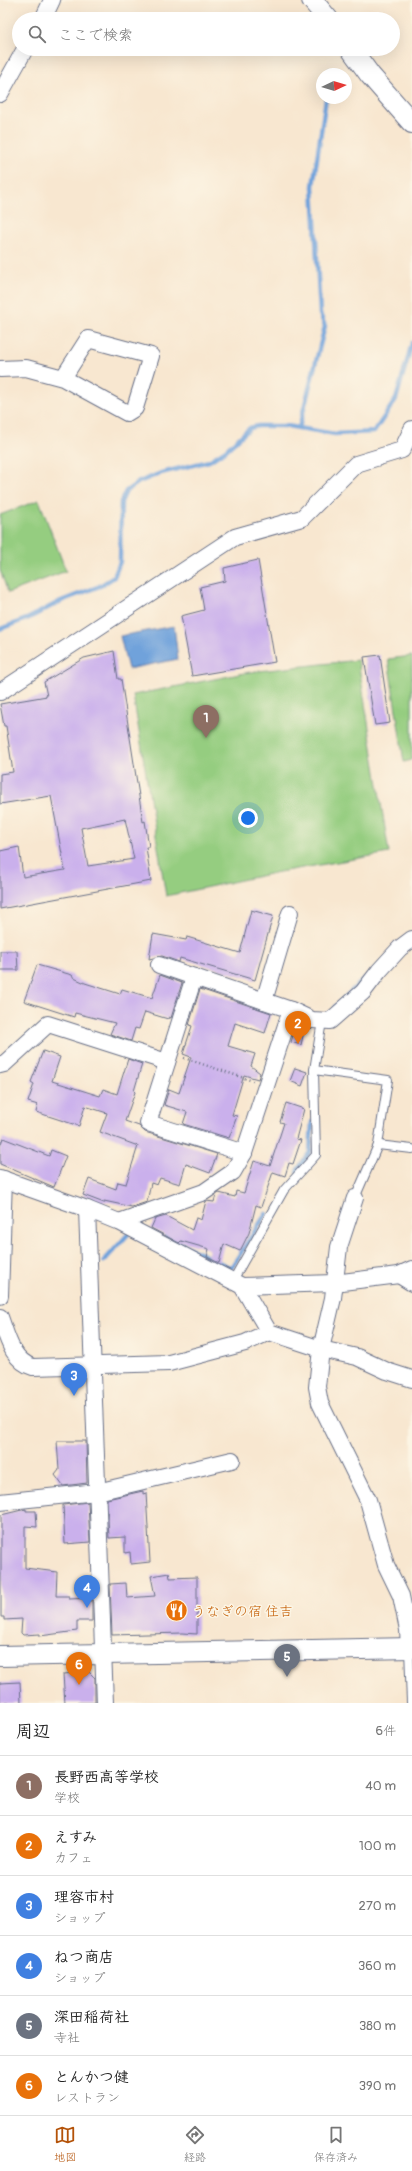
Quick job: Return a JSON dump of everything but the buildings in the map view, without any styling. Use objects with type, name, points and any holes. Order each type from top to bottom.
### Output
[{"type":"street","points":[[46,12],[52,0]]},
{"type":"street","points":[[312,0],[322,12]]},
{"type":"street","points":[[0,94],[21,56]]},
{"type":"street","points":[[356,56],[370,75],[412,123]]},
{"type":"street","points":[[0,369],[26,368],[63,378],[127,413],[135,408],[151,356],[88,339],[63,378]]},
{"type":"street","points":[[0,692],[234,537],[302,518],[356,464],[402,450],[412,429]]},
{"type":"street","points":[[264,1001],[290,913]]},
{"type":"street","points":[[159,965],[291,1010],[312,1020],[330,1022],[363,992],[379,971],[400,948],[412,939]]},
{"type":"street","points":[[194,977],[148,1123],[244,1153]]},
{"type":"street","points":[[119,1222],[204,1192],[233,1172],[244,1153],[291,1010]]},
{"type":"street","points":[[0,1064],[4,1064],[48,1024],[169,1058]]},
{"type":"street","points":[[0,1296],[2,1178],[119,1222],[237,1284],[334,1283],[408,1276]]},
{"type":"street","points":[[0,1656],[102,1656],[411,1648],[401,1596],[386,1565],[368,1500],[320,1403],[317,1387],[321,1349],[334,1283],[338,1247],[355,1198]]},
{"type":"street","points":[[87,1209],[102,1656],[105,1703]]},
{"type":"street","points":[[237,1284],[269,1332],[321,1349],[357,1357],[387,1371],[412,1379]]},
{"type":"street","points":[[0,1317],[13,1352],[22,1364],[33,1367],[169,1363],[245,1343],[269,1332]]},
{"type":"street","points":[[0,1502],[97,1492],[232,1460]]},
{"type":"lane","points":[[237,1284],[284,1190],[316,1155],[314,1070],[322,1021]]},
{"type":"lane","points":[[314,1070],[388,1080],[378,1145],[355,1198]]},
{"type":"lane","points":[[378,1145],[412,1149]]},
{"type":"lane","points":[[411,1648],[411,1703]]},
{"type":"path","points":[[169,1058],[266,1086]]},
{"type":"green space","points":[[39,500],[66,571],[8,593],[0,570],[0,515]]},
{"type":"green space","points":[[412,656],[412,760],[404,762],[388,659]]},
{"type":"green space","points":[[358,660],[389,853],[279,872],[166,896],[133,695],[250,672]]},
{"type":"water","points":[[174,626],[178,659],[128,669],[120,636]]},
{"type":"waterway","points":[[299,428],[325,326],[320,314],[313,186],[325,104]]},
{"type":"waterway","points":[[0,629],[29,618],[61,601],[100,586],[114,577],[120,562],[121,502],[126,491],[139,482],[161,473],[209,461],[226,450],[250,428],[258,426],[287,426],[335,434],[374,432],[396,399],[412,343]]},
{"type":"waterway","points":[[335,1007],[364,979]]},
{"type":"waterway","points":[[297,1171],[310,1152],[312,1122]]},
{"type":"waterway","points":[[166,1237],[231,1268],[266,1214]]},
{"type":"waterway","points":[[104,1261],[131,1231]]},
{"type":"place","name":"長野西高等学校","points":[[206,738]]},
{"type":"place","name":"えすみ","points":[[298,1044]]},
{"type":"place","name":"理容市村","points":[[74,1396]]},
{"type":"place","name":"ねつ商店","points":[[87,1608]]},
{"type":"place","name":"うなぎの宿 住吉","points":[[177,1611]]},
{"type":"place","name":"深田稲荷社","points":[[287,1677]]},
{"type":"place","name":"とんかつ健","points":[[79,1685]]}]
